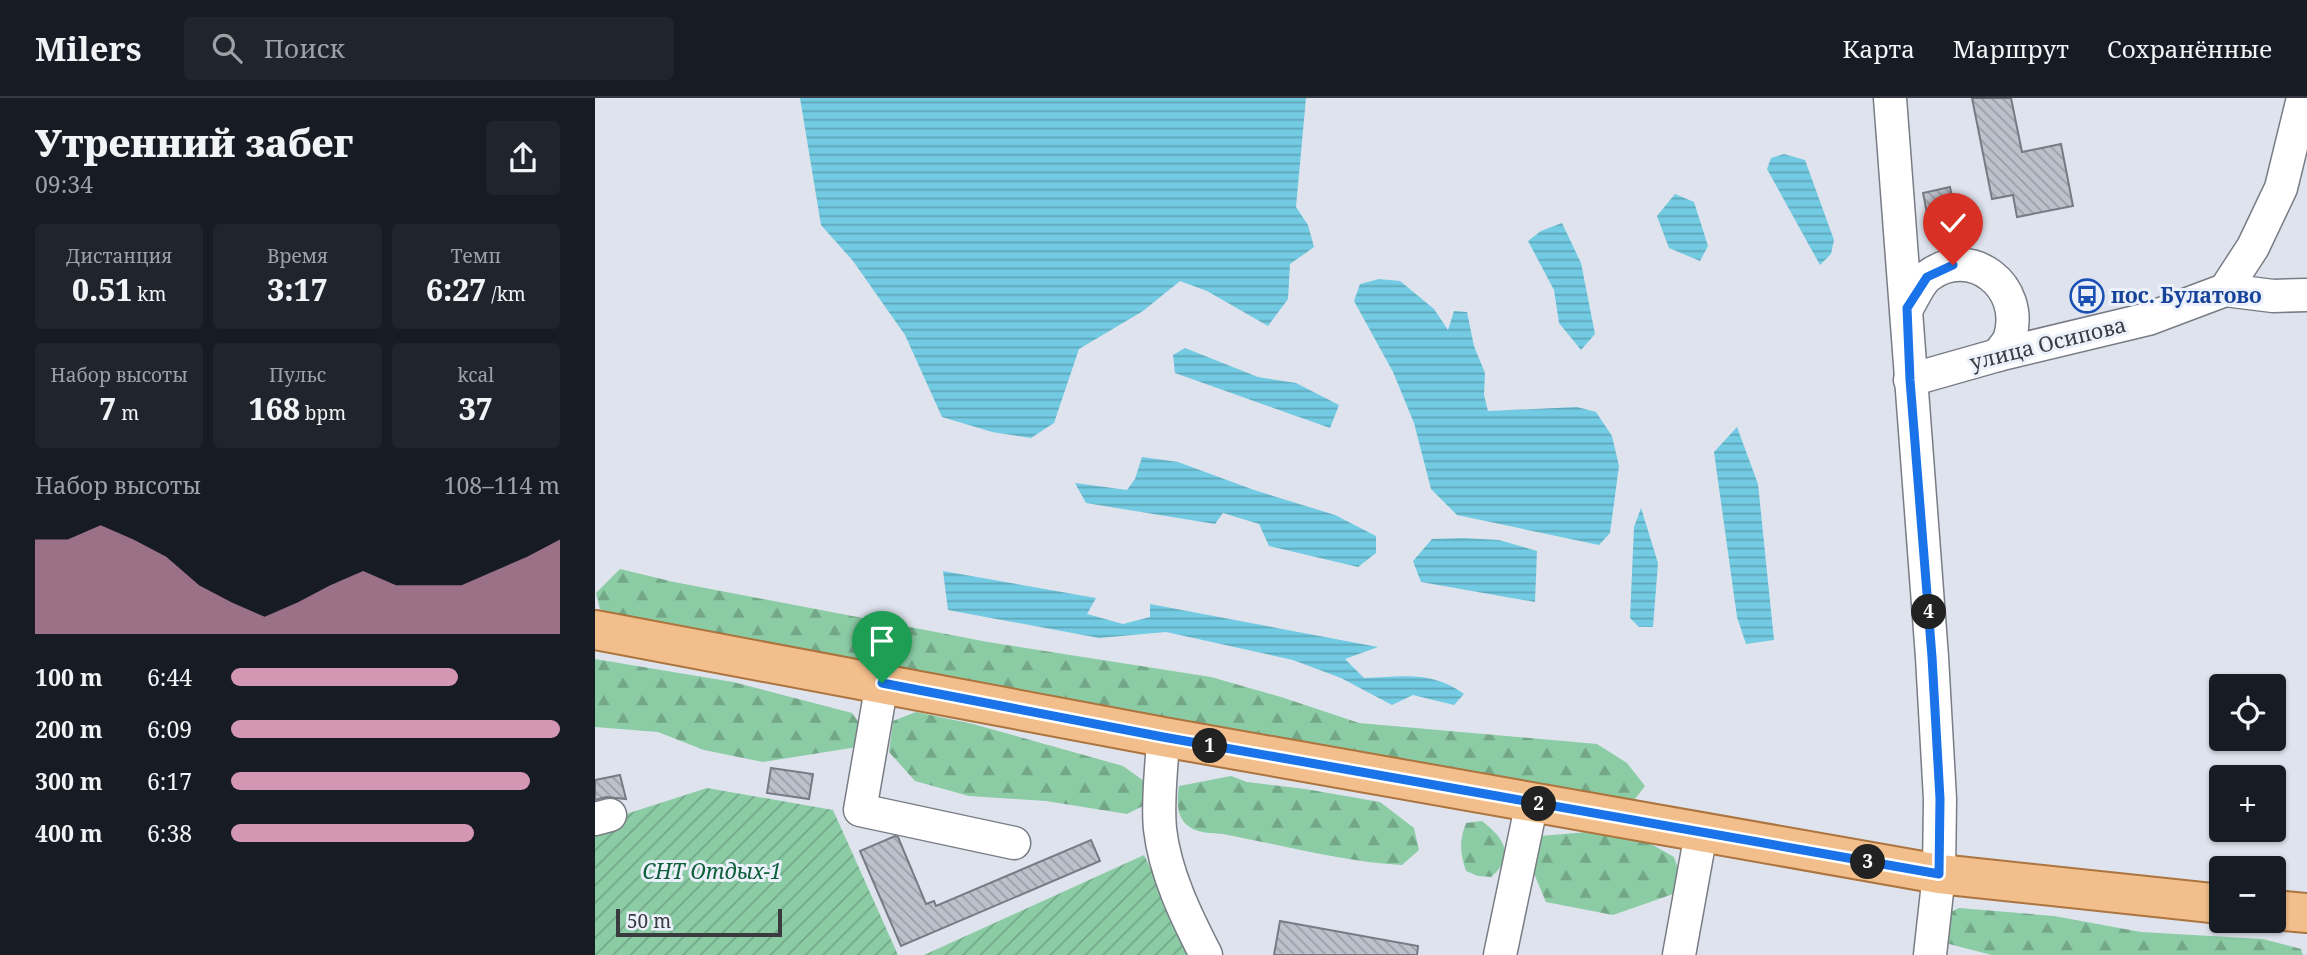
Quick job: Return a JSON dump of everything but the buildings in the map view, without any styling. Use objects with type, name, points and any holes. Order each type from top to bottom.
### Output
[{"type":"main road","points":[[595,630],[1163,737],[1939,874],[2209,903]]},
{"type":"main road","points":[[2286,911],[2307,913]]},
{"type":"street","points":[[1890,98],[1932,657],[1940,799],[1939,953]]},
{"type":"street","points":[[2225,290],[2253,247],[2281,188],[2304,98]]},
{"type":"street","points":[[1907,308],[1927,277],[1953,265],[1981,269],[2005,287],[2013,314],[2010,339],[1998,355]]},
{"type":"street","name":"улица Осипова","points":[[1910,380],[1998,355],[2148,320],[2225,290],[2273,296],[2307,295]]},
{"type":"street","points":[[882,683],[860,810],[1014,843]]},
{"type":"street","points":[[1163,737],[1160,825],[1162,842],[1183,909],[1206,955]]},
{"type":"street","points":[[1500,955],[1532,803]]},
{"type":"street","points":[[1679,955],[1701,833]]},
{"type":"green space","points":[[620,569],[674,582],[988,642],[1211,677],[1359,723],[1597,744],[1627,763],[1645,786],[1635,799],[1608,806],[628,624],[600,609],[596,593]]},
{"type":"green space","points":[[595,659],[733,682],[852,713],[862,727],[857,747],[763,762],[704,750],[658,732],[595,727]]},
{"type":"green space","points":[[916,712],[973,724],[1123,766],[1144,781],[1149,796],[1143,806],[1127,814],[1046,801],[969,796],[915,781],[889,752],[893,721]]},
{"type":"green space","points":[[1231,776],[1247,782],[1380,802],[1414,828],[1419,850],[1402,865],[1380,863],[1202,832],[1187,825],[1179,812],[1179,786]]},
{"type":"green space","name":"СНТ Отдых-1","points":[[707,788],[833,810],[898,955],[595,955],[595,824]]},
{"type":"green space","points":[[1482,821],[1496,834],[1504,848],[1503,862],[1491,877],[1466,871],[1462,853],[1461,841],[1466,823]]},
{"type":"green space","points":[[1588,832],[1644,840],[1674,857],[1681,877],[1676,893],[1613,915],[1546,902],[1532,869],[1540,836]]},
{"type":"green space","points":[[1144,855],[1194,955],[924,955]]},
{"type":"green space","points":[[1959,908],[2054,916],[2141,932],[2263,939],[2301,949],[2303,955],[1992,955],[1949,944],[1947,914]]},
{"type":"water","points":[[800,98],[1306,98],[1296,207],[1308,225],[1314,247],[1290,264],[1288,299],[1268,326],[1207,291],[1180,281],[1143,311],[1079,349],[1054,423],[1031,438],[992,432],[942,417],[905,335],[853,261],[821,225]]},
{"type":"water","points":[[1784,154],[1805,160],[1834,240],[1831,254],[1820,265],[1767,169],[1771,158]]},
{"type":"water","points":[[1675,194],[1694,202],[1708,246],[1700,261],[1669,248],[1657,216]]},
{"type":"water","points":[[1562,223],[1581,263],[1595,334],[1581,350],[1559,323],[1554,290],[1528,241],[1541,231]]},
{"type":"water","points":[[1379,279],[1400,281],[1434,309],[1448,330],[1454,311],[1467,312],[1474,346],[1485,373],[1484,395],[1488,411],[1577,407],[1596,412],[1612,436],[1619,466],[1610,533],[1599,545],[1457,515],[1431,489],[1414,423],[1393,372],[1354,301],[1360,284]]},
{"type":"water","points":[[1185,348],[1258,377],[1296,383],[1339,405],[1330,428],[1175,373],[1173,355]]},
{"type":"water","points":[[1737,427],[1758,484],[1774,640],[1746,644],[1737,617],[1714,452]]},
{"type":"water","points":[[1142,457],[1178,462],[1254,490],[1335,515],[1376,536],[1376,553],[1358,567],[1269,546],[1259,524],[1223,513],[1215,524],[1086,503],[1075,483],[1127,490],[1135,479]]},
{"type":"water","points":[[1641,508],[1658,563],[1653,627],[1639,627],[1630,618],[1634,527]]},
{"type":"water","points":[[1432,539],[1499,540],[1537,551],[1535,602],[1421,582],[1413,561]]},
{"type":"water","points":[[943,571],[1096,598],[1087,614],[1123,624],[1150,617],[1150,604],[1378,647],[1345,659],[1364,678],[1428,678],[1452,686],[1464,694],[1454,705],[1413,695],[1392,705],[1341,678],[1293,660],[1166,632],[1099,638],[948,610]]},
{"type":"place","name":"пос. Булатово","points":[[2087,296]]},
{"type":"route","points":[[882,683],[1163,737],[1939,874],[1940,799],[1932,657],[1910,380],[1907,308],[1927,277],[1953,265]]}]
